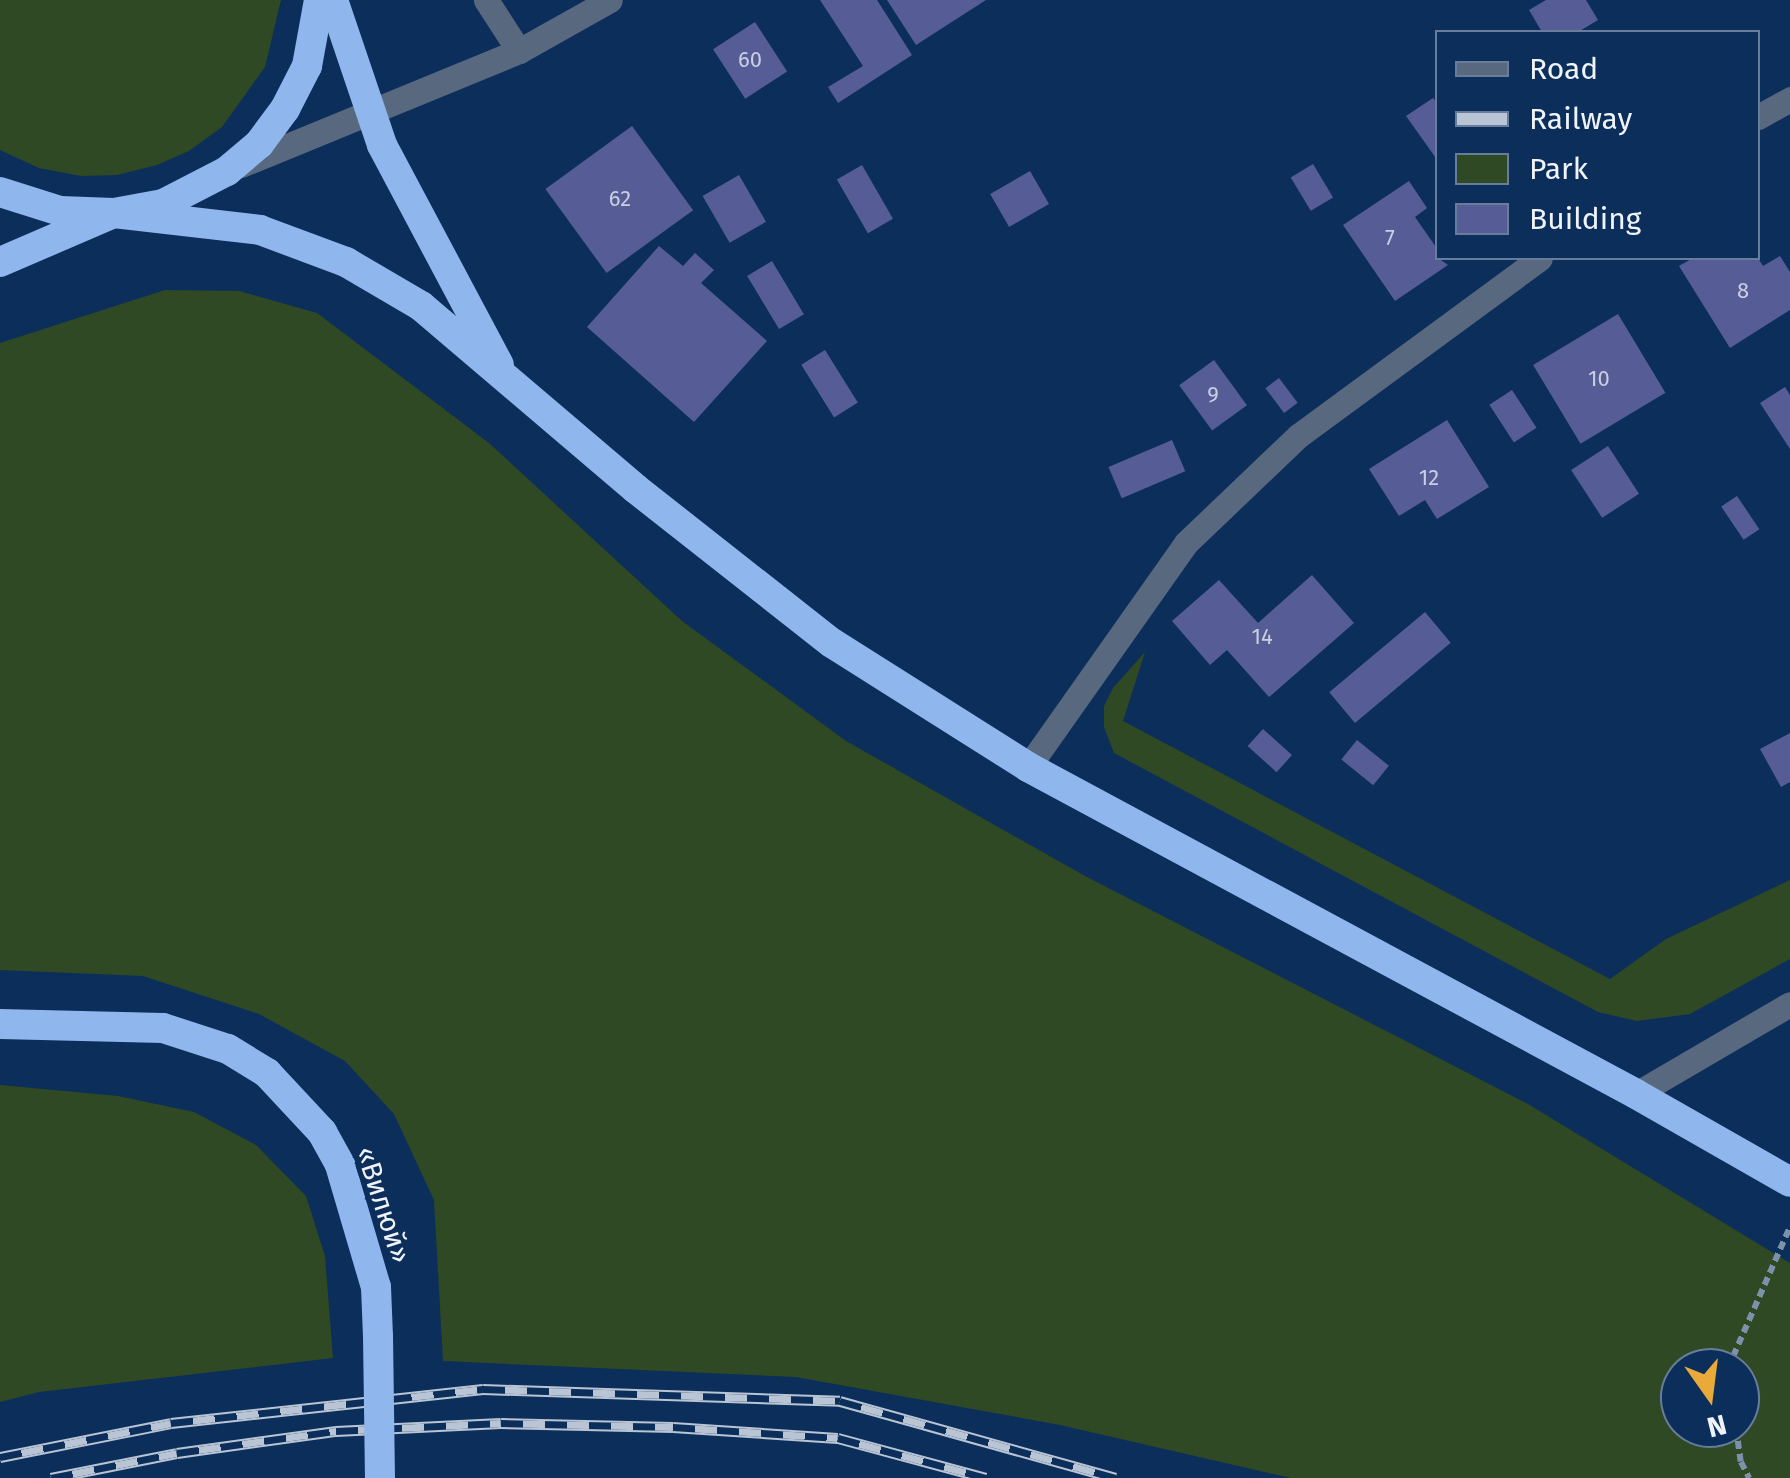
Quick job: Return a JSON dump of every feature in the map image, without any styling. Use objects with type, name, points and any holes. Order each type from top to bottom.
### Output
[{"type":"highway","points":[[0,262],[114,213],[163,204],[228,171],[259,144],[285,109],[307,66],[319,0]]},
{"type":"highway","points":[[333,0],[368,110],[427,233],[508,380]]},
{"type":"highway","points":[[0,192],[60,211],[114,213],[260,230],[346,262],[420,306],[636,489],[832,643],[1028,767],[1636,1094],[1790,1182]]},
{"type":"highway","name":"«Вилюй»","points":[[0,1024],[163,1028],[228,1049],[267,1072],[322,1132],[340,1165],[376,1287],[380,1478]]},
{"type":"street","points":[[486,0],[519,51]]},
{"type":"street","points":[[228,171],[368,110],[519,51],[610,0]]},
{"type":"street","points":[[1760,116],[1790,100]]},
{"type":"street","points":[[1028,767],[1186,543],[1298,436],[1537,260]]},
{"type":"street","points":[[1636,1094],[1790,1004]]},
{"type":"path","points":[[1737,1348],[1790,1226]]},
{"type":"path","points":[[1739,1448],[1749,1478]]},
{"type":"green space","points":[[0,0],[281,0],[265,67],[222,127],[189,151],[157,165],[117,175],[81,176],[39,168],[0,150]]},
{"type":"green space","points":[[165,290],[239,291],[317,313],[489,443],[682,621],[846,741],[1085,876],[1528,1104],[1790,1263],[1790,1478],[1291,1478],[1060,1425],[796,1377],[443,1361],[434,1200],[394,1114],[345,1061],[259,1014],[143,976],[0,970],[0,343]]},
{"type":"green space","points":[[1145,652],[1123,721],[1610,979],[1666,939],[1790,880],[1790,959],[1690,1014],[1637,1021],[1598,1012],[1114,753],[1104,727],[1104,706],[1113,688]]},
{"type":"green space","points":[[0,1085],[118,1096],[194,1112],[256,1145],[306,1196],[325,1256],[333,1358],[39,1392],[0,1402]]},
{"type":"building","points":[[820,0],[877,0],[912,55],[838,103],[828,87],[863,66]]},
{"type":"building","points":[[887,0],[986,0],[916,45]]},
{"type":"building","points":[[1546,0],[1586,0],[1598,20],[1581,30],[1541,30],[1529,10]]},
{"type":"building","points":[[755,22],[787,71],[745,99],[713,49]]},
{"type":"building","points":[[1433,98],[1435,100],[1435,157],[1406,116]]},
{"type":"building","points":[[632,126],[693,210],[607,273],[545,189]]},
{"type":"building","points":[[1313,164],[1333,197],[1311,211],[1291,177]]},
{"type":"building","points":[[862,165],[893,219],[868,233],[837,180]]},
{"type":"building","points":[[1030,171],[1049,204],[1009,227],[990,194]]},
{"type":"building","points":[[739,175],[766,222],[730,243],[703,196]]},
{"type":"building","points":[[1409,181],[1427,208],[1415,217],[1435,246],[1435,260],[1448,265],[1395,301],[1343,225]]},
{"type":"building","points":[[659,246],[683,266],[695,253],[714,270],[701,283],[767,341],[694,422],[587,327]]},
{"type":"building","points":[[1780,256],[1790,272],[1790,310],[1730,348],[1679,266],[1690,260],[1759,260],[1763,266]]},
{"type":"building","points":[[772,261],[804,314],[779,329],[747,276]]},
{"type":"building","points":[[1618,314],[1665,393],[1581,444],[1533,365]]},
{"type":"building","points":[[825,350],[858,403],[834,417],[801,365]]},
{"type":"building","points":[[1214,360],[1247,405],[1212,431],[1179,385]]},
{"type":"building","points":[[1279,378],[1298,403],[1284,413],[1265,388]]},
{"type":"building","points":[[1785,387],[1790,395],[1790,449],[1760,403]]},
{"type":"building","points":[[1512,390],[1537,428],[1514,442],[1489,405]]},
{"type":"building","points":[[1447,420],[1489,487],[1437,519],[1425,500],[1399,516],[1369,469]]},
{"type":"building","points":[[1172,440],[1185,471],[1122,498],[1108,467]]},
{"type":"building","points":[[1608,446],[1639,494],[1602,518],[1571,470]]},
{"type":"building","points":[[1737,496],[1759,529],[1744,540],[1721,507]]},
{"type":"building","points":[[1312,575],[1354,623],[1269,697],[1227,650],[1210,665],[1172,621],[1219,580],[1258,623]]},
{"type":"building","points":[[1425,612],[1451,643],[1355,723],[1329,692]]},
{"type":"building","points":[[1263,729],[1292,755],[1277,772],[1248,746]]},
{"type":"building","points":[[1790,733],[1790,782],[1781,787],[1760,749]]},
{"type":"building","points":[[1357,740],[1389,766],[1373,785],[1341,759]]},
{"type":"railway","points":[[0,1457],[171,1423],[483,1389],[840,1401],[1115,1478]]},
{"type":"railway","points":[[51,1478],[177,1453],[336,1431],[501,1423],[673,1427],[838,1438],[986,1478]]}]
